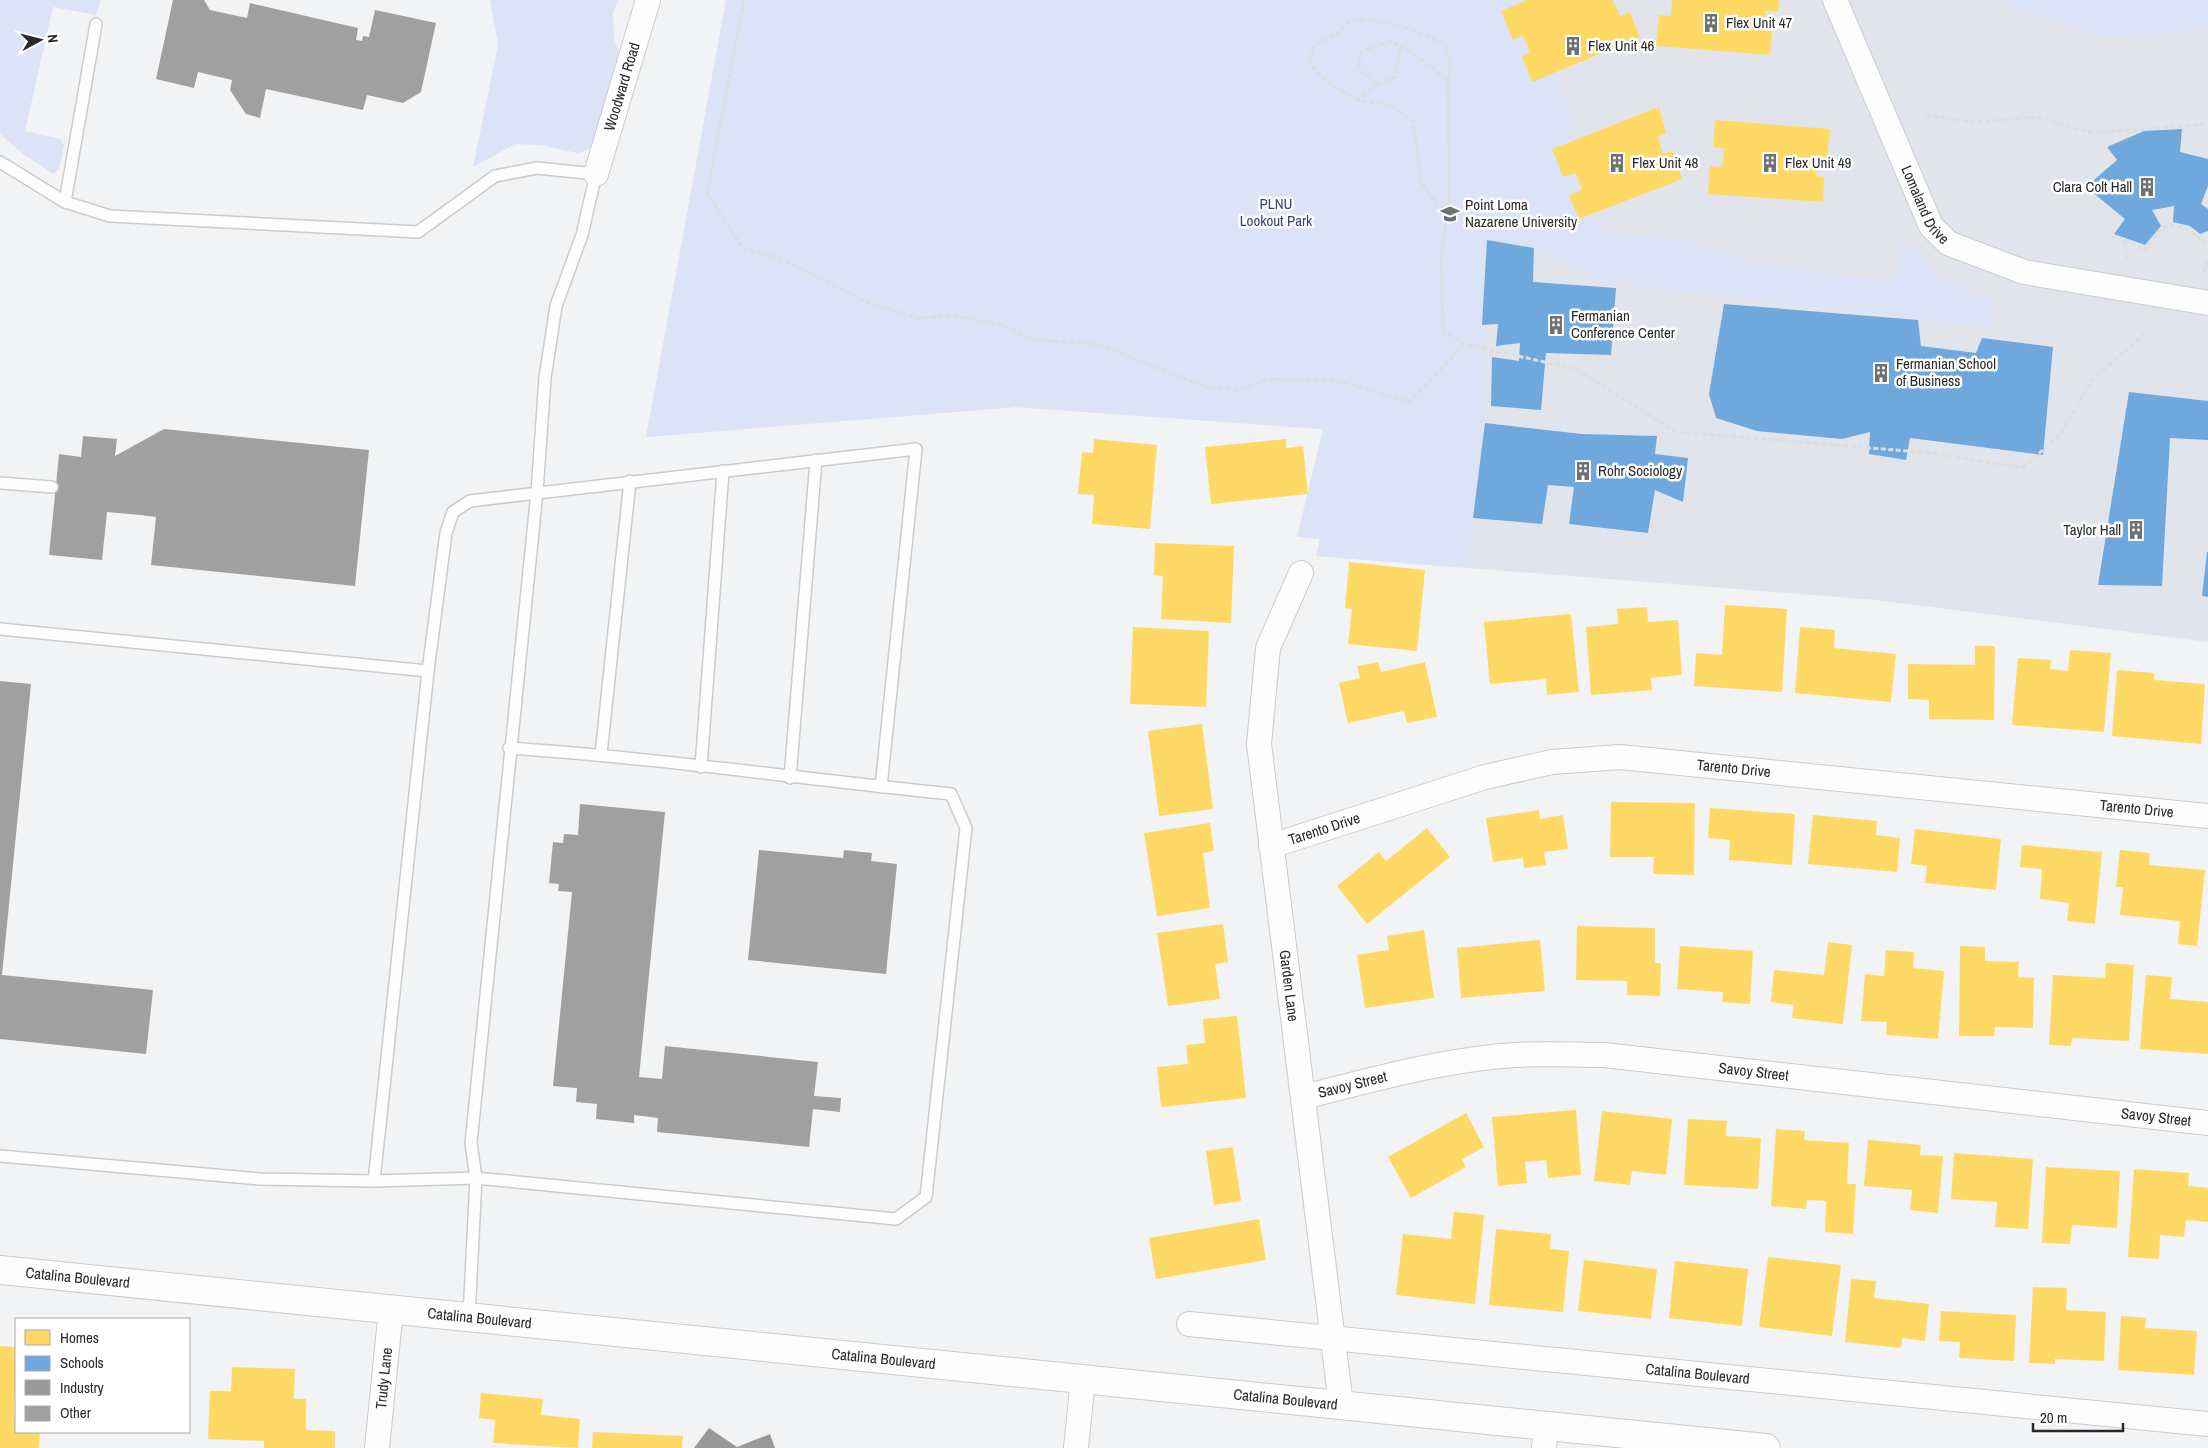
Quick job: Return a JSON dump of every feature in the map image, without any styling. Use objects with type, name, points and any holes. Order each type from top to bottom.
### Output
[{"type":"main road","name":"Catalina Boulevard","points":[[0,1270],[1341,1405],[1545,1437],[1766,1448]]},
{"type":"street","name":"Woodward Road","points":[[596,174],[648,0]]},
{"type":"street","name":"Lomaland Drive","points":[[1835,0],[1931,226],[1948,243],[2024,272],[2208,303]]},
{"type":"street","name":"Garden Lane","points":[[1301,573],[1268,648],[1259,744],[1341,1405]]},
{"type":"street","name":"Tarento Drive","points":[[1271,846],[1485,777],[1552,762],[1620,757],[2208,816]]},
{"type":"street","name":"Savoy Street","points":[[1303,1097],[1463,1060],[1517,1055],[1604,1056],[2208,1123]]},
{"type":"street","name":"Trudy Lane","points":[[377,1448],[390,1309]]},
{"type":"street","name":"Catalina Boulevard","points":[[1189,1324],[1332,1336],[2208,1424]]},
{"type":"street","points":[[1076,1448],[1083,1379]]},
{"type":"lane","points":[[64,202],[96,24]]},
{"type":"lane","points":[[0,162],[64,202],[110,216],[418,232],[495,176],[537,168],[596,174],[582,235],[556,306],[545,378],[537,492],[509,748],[470,1143],[476,1178],[469,1317]]},
{"type":"lane","points":[[374,1181],[428,671],[446,533],[453,512],[470,501],[916,448],[881,787]]},
{"type":"lane","points":[[790,778],[816,460]]},
{"type":"lane","points":[[701,767],[723,470]]},
{"type":"lane","points":[[601,754],[630,481]]},
{"type":"lane","points":[[0,483],[52,487]]},
{"type":"lane","points":[[0,629],[428,671]]},
{"type":"lane","points":[[0,1156],[260,1179],[374,1181],[476,1178],[896,1219],[926,1197],[966,828],[951,794],[790,778],[601,754],[509,748]]},
{"type":"path","points":[[744,0],[707,193],[744,250],[777,257],[866,302],[918,318],[954,316],[999,324],[1036,340],[1097,344],[1206,388],[1238,390],[1269,378],[1335,380],[1410,402],[1464,344]]},
{"type":"path","points":[[1447,218],[1421,182],[1413,121],[1392,106],[1358,100],[1326,81],[1309,64],[1315,44],[1338,35],[1349,21],[1366,18],[1418,32],[1444,44],[1451,64],[1448,80],[1449,201],[1447,218],[1441,258],[1443,330],[1464,344],[1576,369],[1676,432],[1932,453],[2022,468],[2058,437],[2094,378],[2145,334]]},
{"type":"path","points":[[1378,84],[1358,69],[1361,52],[1390,41],[1401,46],[1448,80]]},
{"type":"path","points":[[1358,100],[1378,84],[1395,77],[1401,46]]},
{"type":"path","points":[[1926,115],[1974,122],[2036,117],[2092,133],[2208,124]]},
{"type":"path","points":[[2128,259],[2123,239],[2146,250],[2162,227],[2172,224],[2188,228],[2203,242],[2208,240]]},
{"type":"path","points":[[2204,273],[2208,259]]},
{"type":"shaded area","name":"Point Loma Nazarene University","points":[[735,0],[2208,0],[2208,642],[1875,600],[1316,556],[1349,431],[1016,407],[646,437]]},
{"type":"green space","points":[[0,0],[101,0],[96,15],[53,7],[25,131],[60,139],[64,145],[59,170],[53,174],[18,150],[0,134]]},
{"type":"green space","points":[[490,0],[619,0],[613,12],[614,39],[619,51],[595,142],[588,150],[577,153],[541,145],[515,144],[473,167],[498,45]]},
{"type":"green space","name":"PLNU Lookout Park","points":[[726,0],[1538,0],[1601,229],[1629,236],[1681,239],[1756,263],[1845,276],[1897,278],[1902,245],[1916,246],[1937,274],[1993,301],[1993,328],[1629,285],[1614,278],[1616,288],[1534,248],[1487,240],[1485,423],[1467,568],[1316,556],[1320,539],[1297,537],[1323,429],[1016,407],[646,437]]},
{"type":"green space","points":[[2008,0],[2208,0],[2208,26],[2183,33],[2097,36],[2017,10]]},
{"type":"building: Homes","name":"Flex Unit 46","points":[[1527,0],[1613,0],[1620,16],[1630,12],[1640,37],[1532,82],[1522,56],[1530,52],[1523,36],[1513,40],[1501,11]]},
{"type":"building: Homes","name":"Flex Unit 47","points":[[1672,0],[1779,0],[1778,12],[1766,11],[1764,30],[1772,31],[1770,55],[1656,46],[1659,15],[1671,16]]},
{"type":"building: Homes","name":"Flex Unit 48","points":[[1659,107],[1666,133],[1658,137],[1663,154],[1673,151],[1682,179],[1579,219],[1569,196],[1582,189],[1575,173],[1563,177],[1552,149]]},
{"type":"building: Homes","name":"Flex Unit 49","points":[[1715,120],[1830,129],[1827,159],[1818,159],[1816,176],[1824,177],[1823,202],[1708,194],[1710,166],[1722,167],[1724,148],[1713,147]]},
{"type":"building: Homes","points":[[1094,439],[1157,445],[1150,529],[1092,524],[1094,495],[1078,494],[1082,452],[1093,453]]},
{"type":"building: Homes","points":[[1286,439],[1286,448],[1303,446],[1308,494],[1211,504],[1205,447]]},
{"type":"building: Homes","points":[[1155,543],[1234,546],[1231,623],[1161,619],[1163,576],[1154,575]]},
{"type":"building: Homes","points":[[1349,562],[1425,570],[1417,651],[1348,644],[1352,609],[1345,608]]},
{"type":"building: Homes","points":[[1725,605],[1787,609],[1782,692],[1694,686],[1696,653],[1722,655]]},
{"type":"building: Homes","points":[[1647,607],[1648,622],[1678,620],[1682,675],[1651,678],[1652,690],[1591,695],[1586,627],[1618,624],[1617,609]]},
{"type":"building: Homes","points":[[1571,614],[1579,692],[1547,695],[1546,679],[1490,684],[1484,622]]},
{"type":"building: Homes","points":[[1133,627],[1209,631],[1206,707],[1130,704]]},
{"type":"building: Homes","points":[[1800,627],[1835,630],[1834,648],[1896,654],[1891,702],[1795,693]]},
{"type":"building: Homes","points":[[1975,646],[1995,646],[1994,720],[1929,719],[1929,700],[1908,699],[1908,664],[1975,665]]},
{"type":"building: Homes","points":[[2070,650],[2111,653],[2104,732],[2012,725],[2018,658],[2051,660],[2050,669],[2068,671]]},
{"type":"building: Homes","points":[[1378,662],[1381,672],[1425,662],[1437,717],[1407,723],[1404,711],[1348,723],[1339,683],[1360,678],[1357,666]]},
{"type":"building: Homes","points":[[2117,670],[2154,673],[2154,680],[2205,684],[2201,744],[2112,736]]},
{"type":"building: Homes","points":[[1202,724],[1213,809],[1159,816],[1148,731]]},
{"type":"building: Homes","points":[[1611,802],[1695,803],[1694,875],[1653,874],[1654,857],[1610,857]]},
{"type":"building: Homes","points":[[1710,808],[1795,814],[1792,865],[1729,860],[1730,840],[1708,838]]},
{"type":"building: Homes","points":[[1539,810],[1540,819],[1563,815],[1568,849],[1544,852],[1546,865],[1524,868],[1523,858],[1493,862],[1486,818]]},
{"type":"building: Homes","points":[[1813,815],[1877,821],[1876,835],[1900,838],[1897,872],[1808,864]]},
{"type":"building: Homes","points":[[1210,823],[1214,851],[1203,853],[1210,908],[1157,916],[1144,833]]},
{"type":"building: Homes","points":[[1427,828],[1450,857],[1367,924],[1337,886],[1379,852],[1386,861]]},
{"type":"building: Homes","points":[[1915,829],[2001,839],[1996,890],[1925,883],[1927,866],[1911,864]]},
{"type":"building: Homes","points":[[2022,845],[2102,852],[2095,924],[2067,921],[2069,903],[2040,899],[2042,869],[2020,867]]},
{"type":"building: Homes","points":[[2120,850],[2150,853],[2149,865],[2205,870],[2197,946],[2178,944],[2180,921],[2120,915],[2123,887],[2116,887]]},
{"type":"building: Homes","points":[[1223,924],[1228,962],[1215,964],[1220,999],[1168,1006],[1157,933]]},
{"type":"building: Homes","points":[[1577,926],[1655,928],[1655,963],[1661,963],[1660,996],[1627,995],[1627,981],[1576,980]]},
{"type":"building: Homes","points":[[1424,930],[1434,998],[1365,1008],[1357,955],[1389,950],[1387,936]]},
{"type":"building: Homes","points":[[1540,940],[1545,991],[1461,998],[1457,948]]},
{"type":"building: Homes","points":[[1828,942],[1852,945],[1843,1024],[1792,1018],[1794,1005],[1771,1002],[1774,970],[1824,975]]},
{"type":"building: Homes","points":[[1680,946],[1753,951],[1750,1004],[1722,1002],[1723,992],[1677,989]]},
{"type":"building: Homes","points":[[1960,946],[1985,947],[1985,961],[2019,962],[2018,977],[2034,978],[2033,1028],[1995,1027],[1994,1036],[1959,1036]]},
{"type":"building: Homes","points":[[1886,950],[1914,952],[1913,968],[1944,971],[1938,1039],[1886,1035],[1887,1022],[1861,1021],[1865,974],[1884,976]]},
{"type":"building: Homes","points":[[2106,963],[2134,965],[2129,1041],[2072,1038],[2071,1046],[2049,1045],[2053,975],[2105,978]]},
{"type":"building: Homes","points":[[2146,975],[2172,977],[2170,999],[2208,1002],[2208,1054],[2140,1049]]},
{"type":"building: Homes","points":[[1237,1016],[1246,1098],[1161,1107],[1157,1067],[1188,1064],[1186,1045],[1205,1043],[1203,1019]]},
{"type":"building: Homes","points":[[1576,1110],[1581,1175],[1548,1178],[1546,1160],[1525,1162],[1527,1183],[1498,1186],[1492,1117]]},
{"type":"building: Homes","points":[[1602,1111],[1672,1119],[1666,1175],[1632,1171],[1630,1185],[1594,1181]]},
{"type":"building: Homes","points":[[1466,1113],[1484,1147],[1462,1159],[1466,1167],[1411,1198],[1388,1157]]},
{"type":"building: Homes","points":[[1688,1119],[1727,1121],[1726,1136],[1761,1138],[1758,1189],[1684,1185]]},
{"type":"building: Homes","points":[[1776,1129],[1805,1131],[1804,1140],[1849,1143],[1847,1184],[1856,1184],[1853,1234],[1825,1232],[1826,1201],[1807,1200],[1806,1209],[1771,1206]]},
{"type":"building: Homes","points":[[1868,1140],[1921,1145],[1920,1155],[1943,1156],[1938,1213],[1910,1210],[1912,1190],[1864,1186]]},
{"type":"building: Homes","points":[[1233,1147],[1241,1201],[1214,1205],[1206,1151]]},
{"type":"building: Homes","points":[[1954,1153],[2033,1159],[2028,1229],[1995,1227],[1997,1202],[1951,1199]]},
{"type":"building: Homes","points":[[2046,1167],[2120,1171],[2117,1228],[2072,1225],[2070,1244],[2042,1243]]},
{"type":"building: Homes","points":[[2134,1169],[2189,1173],[2188,1186],[2208,1188],[2208,1222],[2186,1220],[2184,1237],[2160,1235],[2159,1259],[2128,1257]]},
{"type":"building: Homes","points":[[1454,1212],[1484,1215],[1475,1304],[1396,1295],[1403,1234],[1451,1239]]},
{"type":"building: Homes","points":[[1259,1219],[1266,1260],[1156,1279],[1149,1238]]},
{"type":"building: Homes","points":[[1496,1229],[1551,1234],[1550,1249],[1569,1251],[1563,1312],[1489,1305]]},
{"type":"building: Homes","points":[[1768,1257],[1841,1265],[1832,1336],[1759,1327]]},
{"type":"building: Homes","points":[[1584,1260],[1657,1269],[1651,1319],[1578,1311]]},
{"type":"building: Homes","points":[[1675,1261],[1748,1269],[1742,1326],[1669,1318]]},
{"type":"building: Homes","points":[[1851,1279],[1876,1281],[1874,1298],[1929,1304],[1925,1341],[1902,1338],[1901,1348],[1845,1342]]},
{"type":"building: Homes","points":[[2033,1287],[2067,1288],[2066,1310],[2106,1312],[2104,1361],[2055,1359],[2055,1364],[2029,1363]]},
{"type":"building: Homes","points":[[1941,1311],[2016,1315],[2014,1361],[1959,1358],[1960,1342],[1939,1341]]},
{"type":"building: Homes","points":[[2121,1316],[2146,1318],[2145,1328],[2197,1331],[2194,1375],[2118,1370]]},
{"type":"building: Homes","points":[[0,1346],[15,1347],[15,1433],[40,1433],[39,1448],[0,1448]]},
{"type":"building: Homes","points":[[232,1367],[295,1369],[294,1399],[306,1399],[306,1430],[335,1431],[335,1448],[264,1448],[264,1441],[208,1439],[210,1391],[231,1391]]},
{"type":"building: Homes","points":[[481,1393],[543,1399],[541,1415],[580,1419],[578,1448],[493,1443],[495,1420],[479,1418]]},
{"type":"building: Homes","points":[[593,1432],[683,1436],[682,1448],[592,1448]]},
{"type":"building: Schools","name":"Clara Colt Hall","points":[[2182,129],[2180,152],[2208,159],[2208,186],[2201,204],[2208,209],[2208,231],[2200,234],[2190,226],[2173,222],[2174,206],[2152,210],[2161,226],[2145,245],[2114,234],[2125,219],[2086,187],[2117,160],[2107,147],[2144,131]]},
{"type":"building: Schools","name":"Fermanian Conference Center","points":[[1487,240],[1534,248],[1533,282],[1616,288],[1611,355],[1546,353],[1541,410],[1491,406],[1492,357],[1519,361],[1520,343],[1496,346],[1498,324],[1482,325]]},
{"type":"building: Schools","name":"Fermanian School of Business","points":[[1724,304],[1918,320],[1921,346],[1976,353],[1982,338],[2053,347],[2043,455],[1910,438],[1906,460],[1869,454],[1870,432],[1842,439],[1757,431],[1716,418],[1709,394]]},
{"type":"building: Schools","name":"Taylor Hall","points":[[2129,392],[2208,401],[2208,440],[2170,438],[2162,586],[2098,585]]},
{"type":"building: Schools","name":"Rohr Sociology","points":[[1485,423],[1582,434],[1657,436],[1655,454],[1688,458],[1683,502],[1655,490],[1648,533],[1569,524],[1574,487],[1548,485],[1542,524],[1473,518]]},
{"type":"building: Schools","points":[[2208,552],[2208,597],[2202,596]]},
{"type":"building: Industry","points":[[709,1428],[737,1447],[770,1434],[775,1448],[694,1448]]},
{"type":"building: Other","points":[[173,0],[204,0],[210,10],[247,18],[250,3],[358,28],[356,40],[362,41],[363,36],[369,37],[375,10],[436,23],[421,92],[403,103],[367,95],[363,110],[266,89],[260,118],[246,114],[230,90],[232,80],[198,72],[194,88],[156,79]]},
{"type":"building: Other","points":[[164,429],[369,450],[355,586],[151,565],[156,517],[140,515],[107,512],[102,560],[49,555],[59,454],[81,457],[83,436],[117,439],[115,456]]},
{"type":"building: Other","points":[[0,681],[31,684],[2,975],[153,990],[146,1054],[0,1039]]},
{"type":"building: Other","points":[[580,804],[665,812],[639,1077],[662,1079],[665,1046],[818,1062],[814,1096],[841,1098],[840,1112],[813,1109],[809,1147],[657,1132],[658,1118],[634,1115],[634,1123],[596,1119],[597,1104],[576,1102],[577,1088],[553,1086],[572,892],[558,891],[559,884],[549,883],[553,842],[563,843],[564,834],[578,835]]},
{"type":"building: Other","points":[[759,850],[843,858],[844,850],[872,853],[871,861],[897,864],[886,974],[748,960]]},
{"type":"place","name":"Flex Unit 47","points":[[1711,23]]},
{"type":"place","name":"Flex Unit 46","points":[[1573,46]]},
{"type":"place","name":"Flex Unit 48","points":[[1617,163]]},
{"type":"place","name":"Flex Unit 49","points":[[1770,163]]},
{"type":"place","name":"Clara Colt Hall","points":[[2147,187]]},
{"type":"place","name":"Point Loma Nazarene University","points":[[1450,214]]},
{"type":"place","name":"Fermanian Conference Center","points":[[1556,325]]},
{"type":"place","name":"Fermanian School of Business","points":[[1881,373]]},
{"type":"place","name":"Rohr Sociology","points":[[1583,471]]},
{"type":"place","name":"Taylor Hall","points":[[2136,530]]}]
